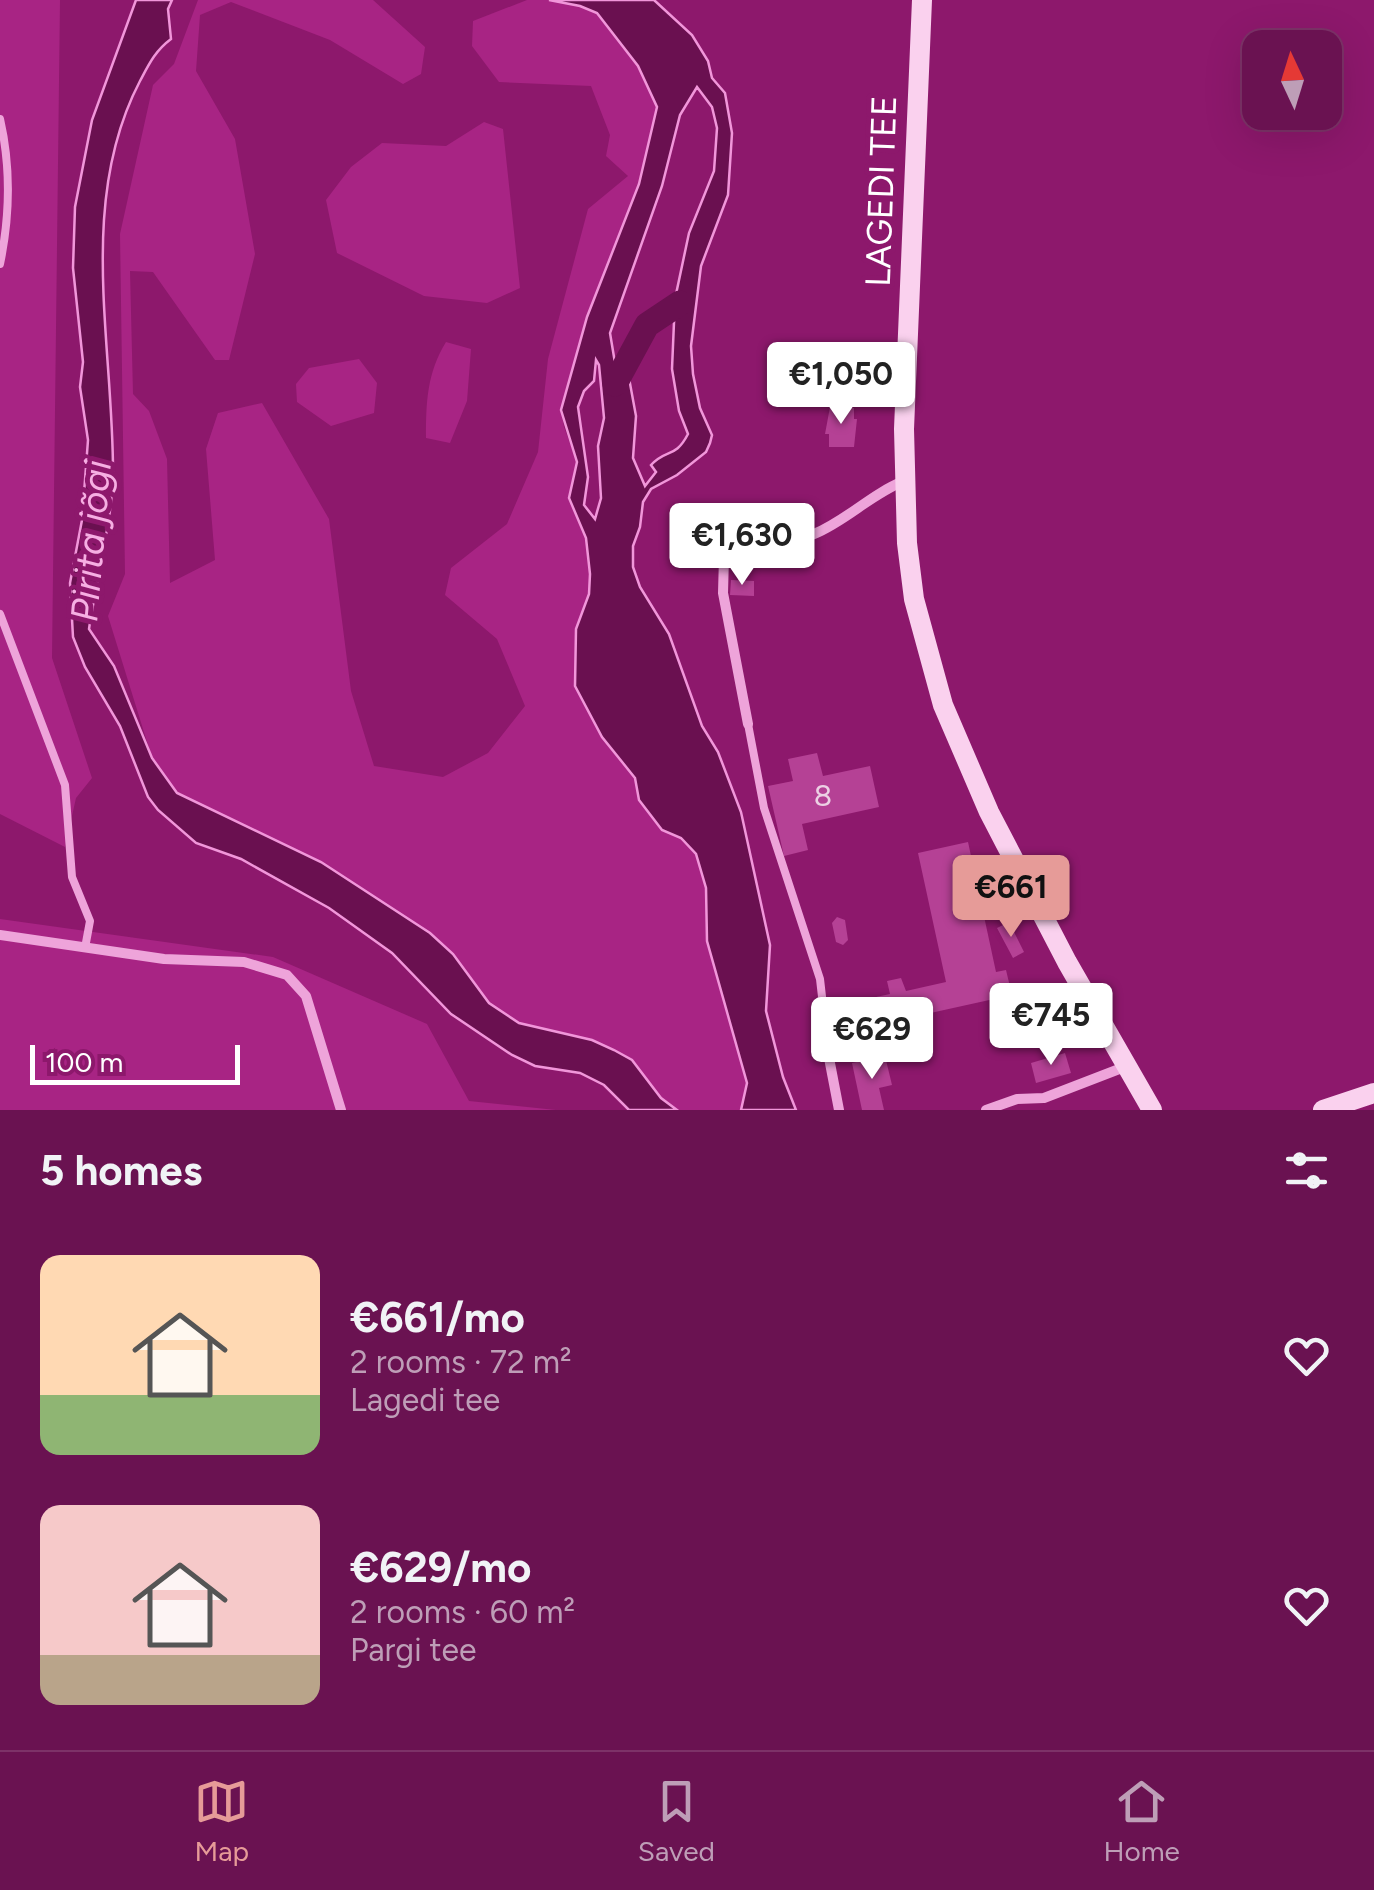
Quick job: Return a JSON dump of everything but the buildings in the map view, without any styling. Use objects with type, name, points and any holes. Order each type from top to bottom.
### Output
[{"type":"street","name":"LAGEDI TEE","points":[[922,0],[904,482],[914,599],[943,705],[989,812],[1067,962],[1152,1110]]},
{"type":"street","points":[[748,724],[723,593],[724,558],[736,545],[813,535],[874,495],[904,482]]},
{"type":"street","points":[[0,935],[164,959],[244,962],[287,976],[306,996],[341,1110]]},
{"type":"street","points":[[829,1058],[839,1110]]},
{"type":"street","points":[[986,1110],[1018,1100],[1044,1098],[1128,1065]]},
{"type":"street","points":[[1323,1110],[1374,1093]]},
{"type":"lane","points":[[0,119],[8,184],[0,264]]},
{"type":"lane","points":[[0,614],[65,785],[72,877],[90,921],[85,949]]},
{"type":"lane","points":[[748,724],[764,808],[820,978],[829,1058]]},
{"type":"shaded area","points":[[0,0],[60,0],[52,658],[92,778],[76,798],[65,847],[0,814]]},
{"type":"shaded area","points":[[198,0],[373,0],[425,47],[421,74],[403,84],[330,40],[231,2],[200,15],[196,71],[235,139],[255,254],[229,360],[215,360],[153,272],[130,271],[133,394],[149,411],[167,459],[170,583],[215,560],[206,449],[218,413],[262,403],[329,519],[351,691],[374,766],[443,777],[488,753],[525,706],[497,639],[445,595],[451,568],[507,524],[538,452],[548,359],[588,209],[628,176],[606,156],[610,135],[591,86],[499,82],[472,46],[473,21],[527,0],[580,6],[597,13],[638,66],[657,107],[639,184],[587,317],[561,410],[577,462],[590,574],[589,594],[576,629],[575,686],[602,737],[635,778],[639,800],[662,830],[681,838],[696,854],[706,888],[707,941],[747,1083],[741,1110],[677,1110],[661,1098],[632,1060],[614,1050],[592,1040],[519,1023],[489,1003],[453,954],[430,933],[321,862],[177,793],[152,758],[108,616],[125,574],[120,234],[153,85],[174,64]]},
{"type":"shaded area","points":[[484,122],[503,129],[520,288],[487,303],[424,296],[337,253],[326,200],[351,167],[382,143],[446,146]]},
{"type":"shaded area","points":[[446,342],[471,349],[467,401],[450,443],[426,438],[429,388]]},
{"type":"shaded area","points":[[359,359],[377,383],[374,413],[331,426],[297,402],[296,384],[309,368]]},
{"type":"shaded area","points":[[0,919],[273,957],[427,1024],[469,1101],[556,1110],[0,1110]]},
{"type":"water","points":[[136,0],[172,0],[168,9],[171,39],[140,81],[121,127],[109,174],[103,273],[113,471],[89,629],[114,666],[152,758],[177,793],[321,862],[430,933],[453,954],[489,1003],[519,1023],[592,1040],[632,1060],[661,1098],[677,1110],[629,1110],[604,1085],[580,1073],[535,1066],[512,1055],[451,1014],[392,953],[329,908],[241,859],[196,843],[148,797],[120,726],[85,667],[73,637],[70,583],[82,520],[88,440],[80,387],[83,362],[73,268],[75,207],[92,120]]},
{"type":"water","points":[[549,0],[654,0],[692,35],[708,61],[712,78],[725,93],[732,133],[728,195],[701,266],[691,346],[700,408],[712,435],[706,452],[651,489],[643,502],[633,546],[633,567],[640,587],[669,634],[702,726],[718,752],[741,812],[770,945],[766,1011],[796,1110],[741,1110],[747,1083],[707,941],[706,888],[696,854],[681,838],[662,830],[639,800],[635,778],[602,737],[575,686],[576,629],[589,594],[590,574],[586,538],[569,498],[577,462],[561,410],[587,317],[639,184],[657,107],[638,66],[597,13]],"holes":[[[697,87],[712,107],[717,128],[714,171],[689,233],[675,299],[672,369],[679,411],[688,434],[679,447],[651,465],[656,472],[645,486],[633,458],[636,416],[629,378],[615,363],[610,333],[662,186],[680,115]],[[596,360],[604,418],[598,446],[601,498],[595,519],[584,505],[588,477],[578,407],[584,391],[594,381]]]},
{"type":"waterway","name":"Pirita jõgi","points":[[615,384],[647,325],[680,303]]}]
